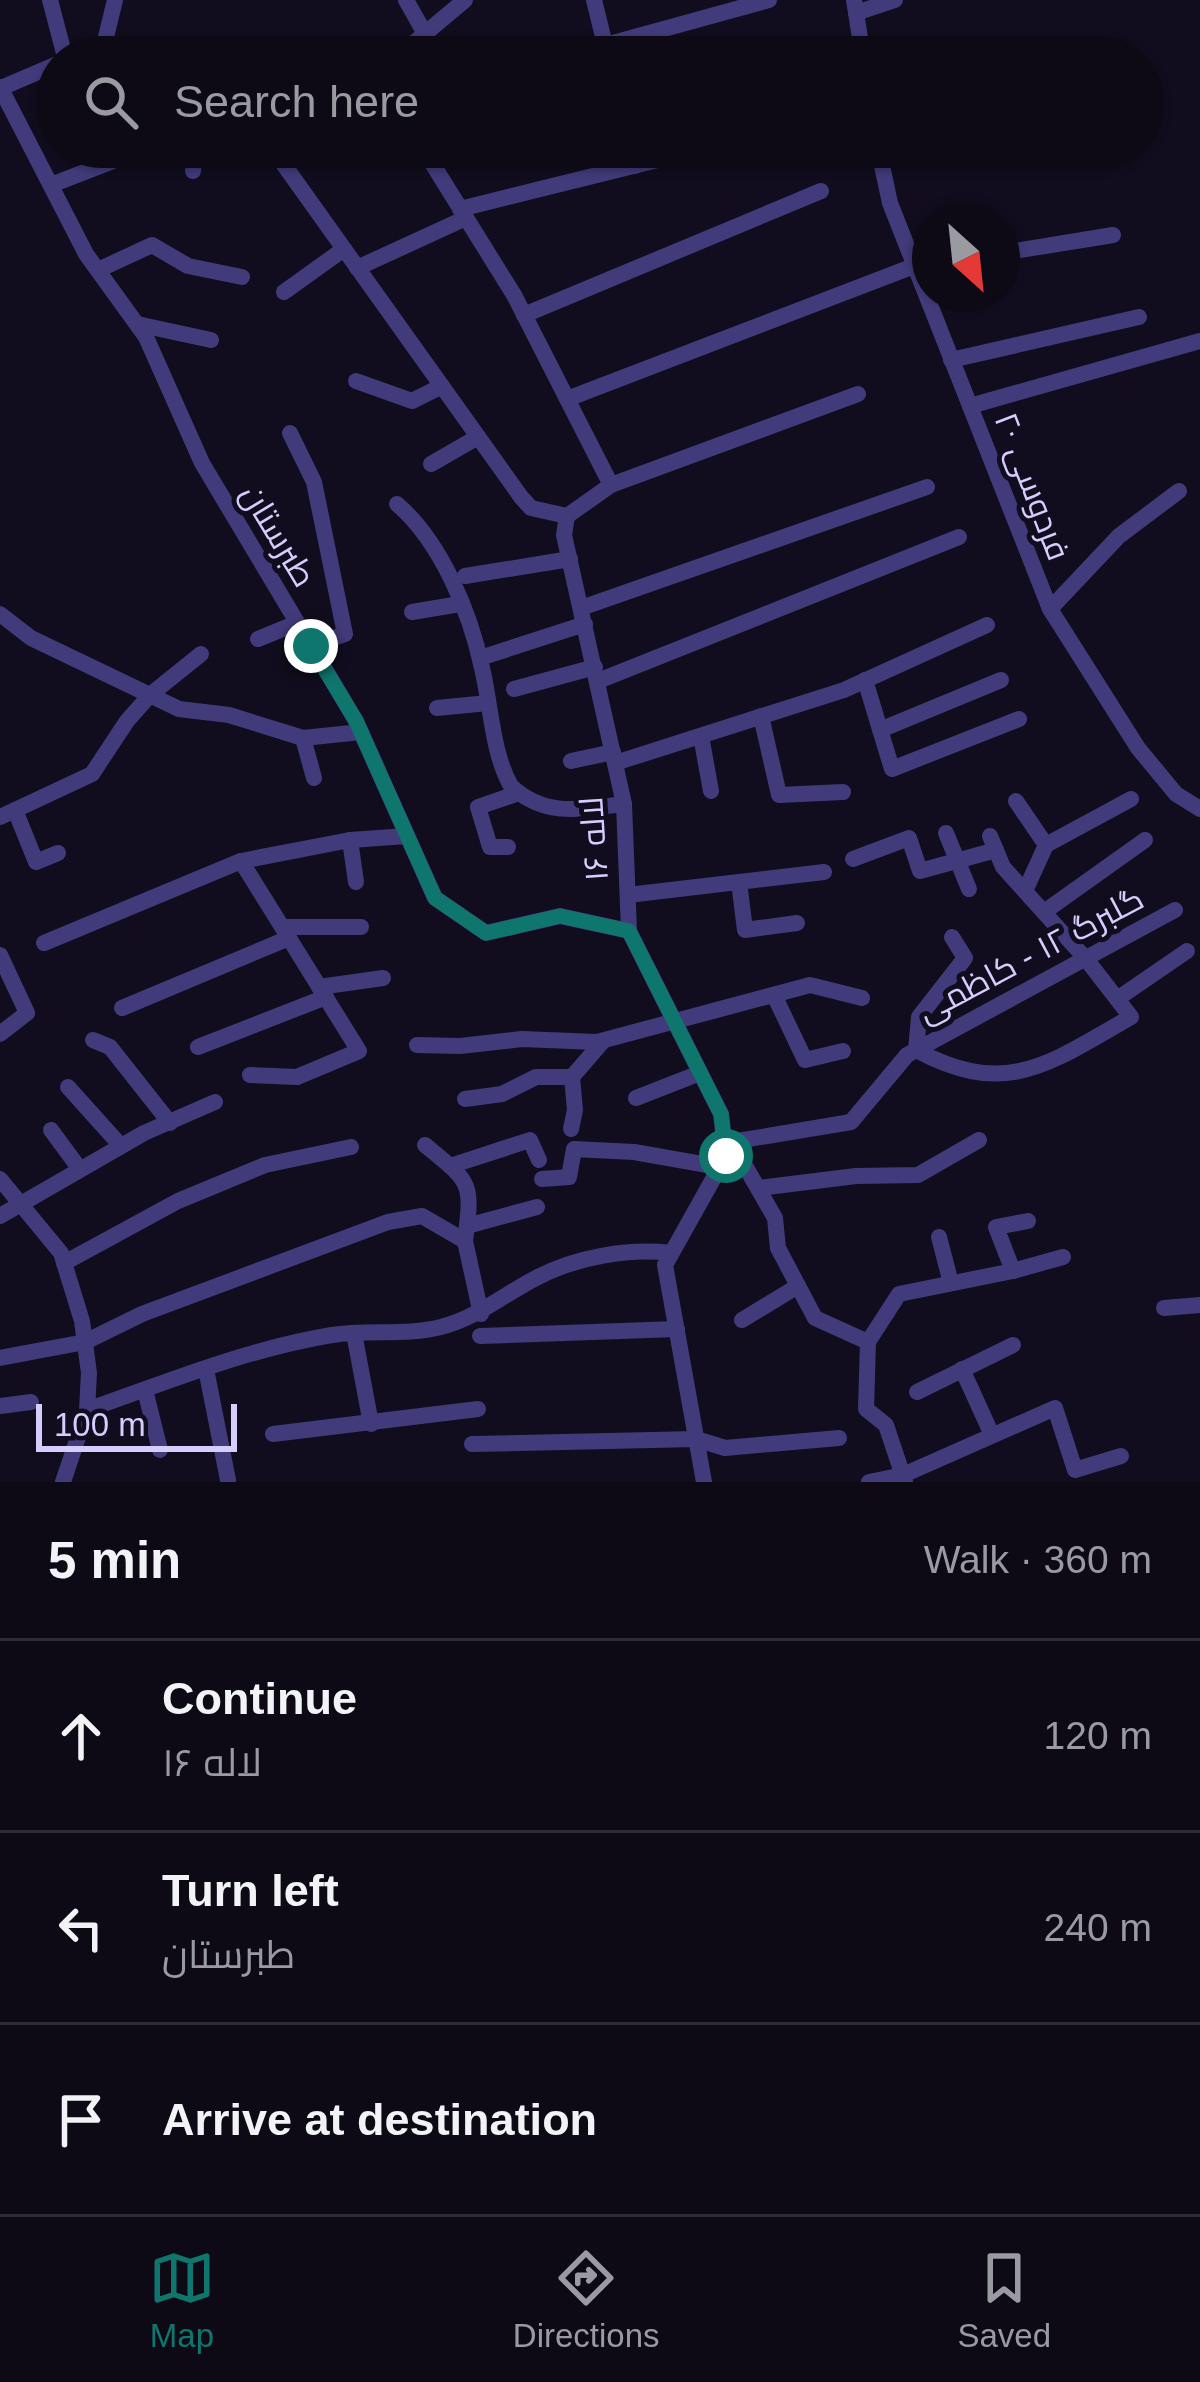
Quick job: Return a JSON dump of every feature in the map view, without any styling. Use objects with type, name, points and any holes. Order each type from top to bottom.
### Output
[{"type":"street","points":[[50,0],[63,36]]},
{"type":"street","points":[[106,36],[115,0]]},
{"type":"street","points":[[406,0],[425,34]]},
{"type":"street","points":[[423,36],[465,0]]},
{"type":"street","points":[[594,0],[603,36]]},
{"type":"street","points":[[655,36],[770,0]]},
{"type":"street","points":[[855,7],[895,0]]},
{"type":"street","points":[[0,87],[36,72]]},
{"type":"street","name":"طبرستان","points":[[0,87],[36,156]]},
{"type":"street","name":"طبرستان","points":[[42,168],[98,270],[137,325],[202,464],[361,732],[435,898],[486,933],[560,916],[629,931]]},
{"type":"street","points":[[51,185],[95,168]]},
{"type":"street","points":[[287,168],[531,508],[567,516],[611,485],[858,394]]},
{"type":"street","points":[[435,168],[524,315],[611,485]]},
{"type":"street","points":[[357,268],[463,213],[596,168]]},
{"type":"street","name":"فردوسی ۲۰","points":[[882,168],[885,188],[912,244]]},
{"type":"street","points":[[524,315],[821,191]]},
{"type":"street","points":[[1020,250],[1113,236]]},
{"type":"street","points":[[98,270],[152,244],[188,266],[242,278]]},
{"type":"street","points":[[284,292],[344,249]]},
{"type":"street","points":[[567,399],[912,269]]},
{"type":"street","name":"فردوسی ۲۰","points":[[936,312],[1050,609],[1138,748],[1176,794],[1200,809]]},
{"type":"street","points":[[951,360],[1139,316]]},
{"type":"street","points":[[137,325],[211,340]]},
{"type":"street","points":[[970,406],[1200,341]]},
{"type":"street","points":[[356,381],[412,401],[442,386]]},
{"type":"street","points":[[290,433],[314,482],[344,634],[311,646]]},
{"type":"street","points":[[431,464],[478,437]]},
{"type":"street","points":[[479,658],[927,487]]},
{"type":"street","points":[[1050,609],[1119,536],[1179,491]]},
{"type":"street","points":[[397,504],[423,529],[460,604],[479,658],[506,777],[519,794],[556,811],[624,804]]},
{"type":"street","name":"لاله ۱۶","points":[[567,516],[564,535],[624,804],[629,931],[727,1134],[726,1156],[671,1253]]},
{"type":"street","points":[[514,689],[597,674],[958,537]]},
{"type":"street","points":[[465,576],[570,559]]},
{"type":"street","points":[[412,612],[460,604]]},
{"type":"street","points":[[0,614],[31,638],[178,709],[230,715],[303,738],[361,732]]},
{"type":"street","points":[[258,639],[297,622]]},
{"type":"street","points":[[571,761],[614,758],[701,736],[865,680],[987,625]]},
{"type":"street","points":[[58,853],[36,862],[8,813],[92,774],[150,695],[201,654]]},
{"type":"street","points":[[865,680],[892,769],[1019,719]]},
{"type":"street","points":[[880,730],[1001,680]]},
{"type":"street","points":[[437,708],[488,703]]},
{"type":"street","points":[[761,716],[778,795],[843,793]]},
{"type":"street","points":[[701,736],[711,791]]},
{"type":"street","points":[[303,738],[314,778]]},
{"type":"street","points":[[508,847],[490,848],[478,808],[519,794]]},
{"type":"street","points":[[1024,891],[1046,845],[1131,799]]},
{"type":"street","points":[[1016,801],[1046,845]]},
{"type":"street","points":[[946,833],[969,890]]},
{"type":"street","points":[[44,943],[241,861],[350,840],[407,836]]},
{"type":"street","points":[[853,859],[909,838],[920,871],[993,843],[1003,867],[1086,958],[1131,1017],[1052,1062],[993,1076],[951,1069],[916,1050],[919,1017],[965,958],[952,937]]},
{"type":"street","points":[[350,840],[356,882]]},
{"type":"street","points":[[1044,912],[1145,840]]},
{"type":"street","points":[[241,861],[359,1051],[296,1077],[250,1075]]},
{"type":"street","points":[[628,895],[824,872]]},
{"type":"street","points":[[739,882],[745,930],[797,923]]},
{"type":"street","name":"گلبرگ ۱۲ - کاظمی","points":[[727,1134],[851,1122],[907,1055],[1175,910]]},
{"type":"street","points":[[122,1008],[286,933],[361,927]]},
{"type":"street","points":[[1117,999],[1187,951]]},
{"type":"street","points":[[0,955],[27,1012],[0,1034]]},
{"type":"street","points":[[198,1047],[323,992],[382,978]]},
{"type":"street","points":[[417,1045],[522,1039],[603,1041],[810,985],[862,998]]},
{"type":"street","points":[[774,995],[805,1060],[843,1051]]},
{"type":"street","points":[[93,1040],[110,1047],[170,1123]]},
{"type":"street","points":[[571,1129],[575,1110],[572,1077],[603,1041]]},
{"type":"street","points":[[636,1098],[700,1073]]},
{"type":"street","points":[[465,1099],[502,1094],[536,1077],[572,1077]]},
{"type":"street","points":[[68,1087],[121,1146]]},
{"type":"street","points":[[0,1216],[79,1168],[214,1102]]},
{"type":"street","points":[[51,1130],[79,1168]]},
{"type":"street","points":[[727,1134],[775,1218],[778,1248],[815,1318],[868,1342]]},
{"type":"street","points":[[450,1166],[530,1139],[539,1160]]},
{"type":"street","points":[[758,1188],[918,1174],[979,1140]]},
{"type":"street","points":[[425,1145],[465,1178],[470,1201],[466,1233],[481,1314]]},
{"type":"street","points":[[64,1263],[178,1201],[266,1166],[351,1147]]},
{"type":"street","points":[[542,1179],[569,1177],[574,1149],[634,1152],[719,1167]]},
{"type":"street","points":[[0,1179],[61,1253],[85,1342],[87,1410],[63,1482]]},
{"type":"street","points":[[0,1358],[85,1342],[142,1314],[388,1222],[422,1216],[466,1233],[538,1207]]},
{"type":"street","points":[[1013,1270],[996,1227],[1028,1221]]},
{"type":"street","points":[[939,1238],[951,1283]]},
{"type":"street","points":[[87,1410],[254,1352],[354,1334],[436,1328],[481,1314],[540,1275],[609,1254],[671,1253],[665,1265],[704,1482]]},
{"type":"street","points":[[904,1478],[886,1425],[866,1409],[868,1342],[899,1294],[1063,1257]]},
{"type":"street","points":[[742,1321],[798,1286]]},
{"type":"street","points":[[1164,1308],[1200,1304]]},
{"type":"street","points":[[481,1336],[677,1329]]},
{"type":"street","points":[[354,1334],[371,1424]]},
{"type":"street","points":[[917,1392],[1013,1345]]},
{"type":"street","points":[[206,1369],[228,1480]]},
{"type":"street","points":[[962,1369],[992,1435]]},
{"type":"street","points":[[145,1390],[160,1450]]},
{"type":"street","points":[[0,1406],[31,1402]]},
{"type":"street","points":[[869,1482],[904,1478],[1055,1408],[1075,1470],[1121,1456]]},
{"type":"street","points":[[273,1434],[478,1409]]},
{"type":"street","points":[[472,1444],[696,1439],[725,1448],[839,1438]]},
{"type":"route","points":[[311,646],[356,721],[435,898],[486,933],[560,916],[629,931],[721,1114],[726,1156]]}]
